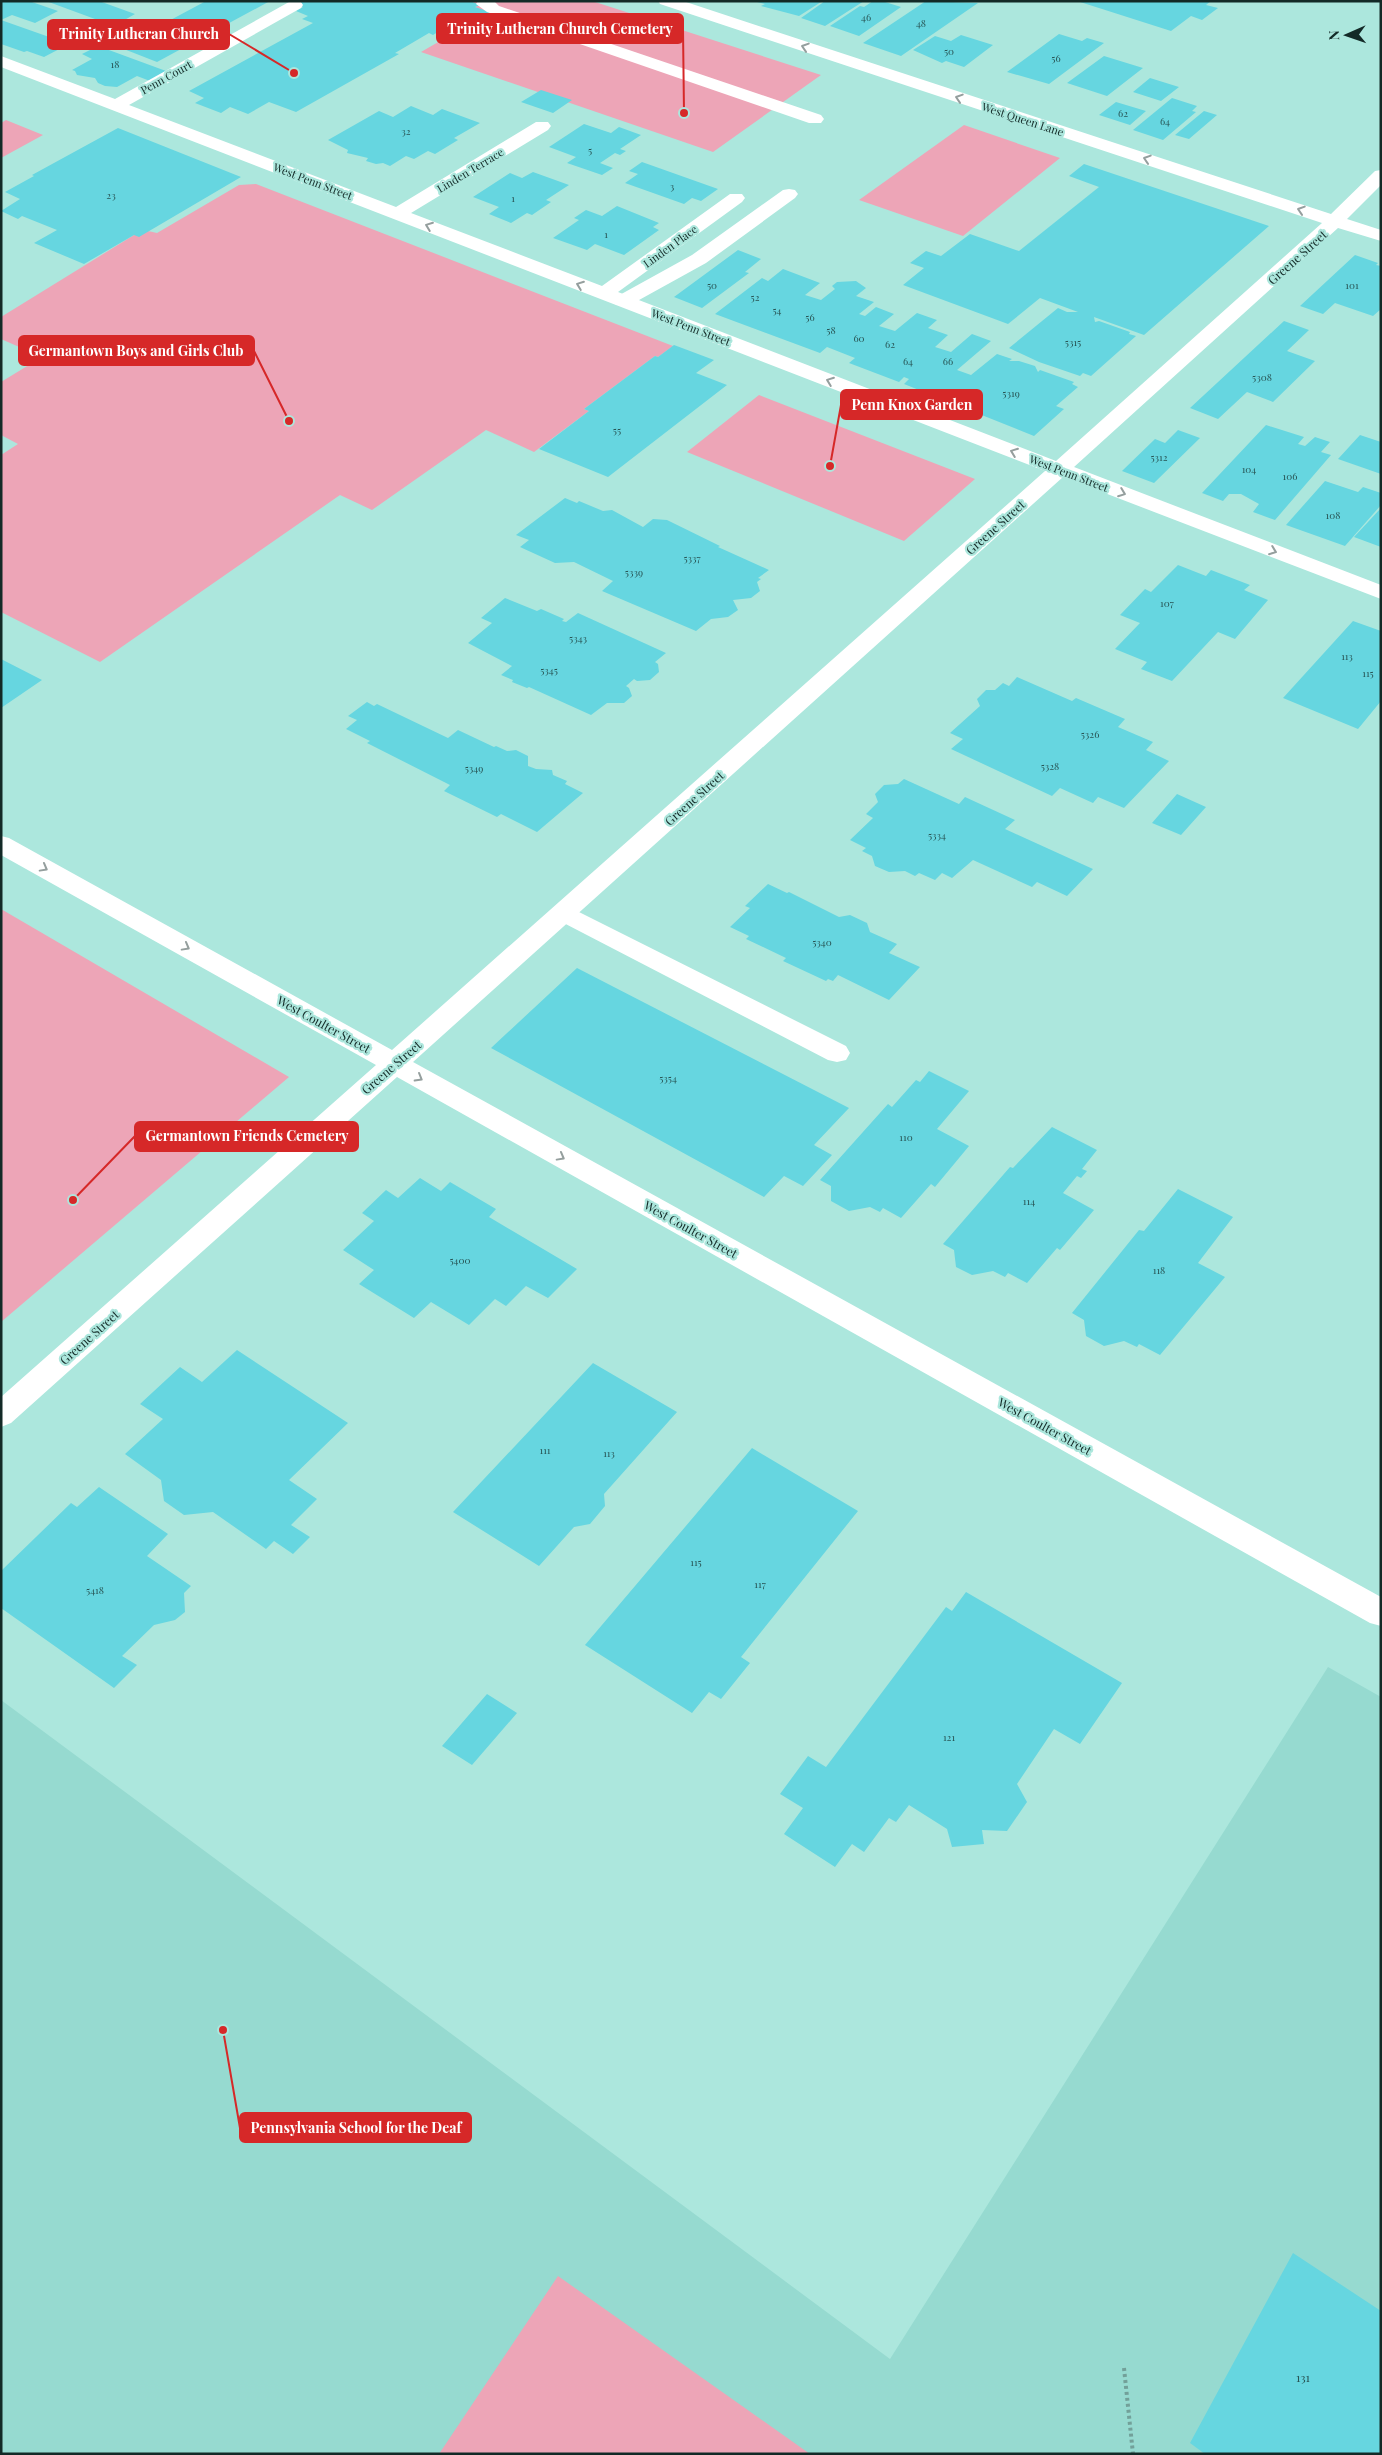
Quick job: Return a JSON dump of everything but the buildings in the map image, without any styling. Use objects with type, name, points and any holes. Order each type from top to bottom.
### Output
[{"type":"street","points":[[486,1],[484,4],[493,9],[815,119]]},
{"type":"street","name":"West Queen Lane","points":[[666,1],[1381,236]]},
{"type":"street","name":"Penn Court","points":[[116,105],[295,6]]},
{"type":"street","name":"West Penn Street","points":[[1,61],[1381,593]]},
{"type":"street","name":"Linden Terrace","points":[[398,214],[542,126]]},
{"type":"street","name":"Greene Street","points":[[1,1415],[394,1063],[565,914],[1335,222],[1381,175]]},
{"type":"street","points":[[623,301],[699,259],[788,194]]},
{"type":"street","name":"Linden Place","points":[[604,294],[736,198]]},
{"type":"street","name":"West Coulter Street","points":[[1,844],[1381,1613]]},
{"type":"street","points":[[565,914],[837,1053]]},
{"type":"path","points":[[1124,2368],[1133,2454]]},
{"type":"shaded area","points":[[470,1],[592,1],[821,75],[713,152],[421,52],[466,26],[469,27],[492,14],[475,7],[479,5]]},
{"type":"shaded area","points":[[6,120],[43,135],[1,158],[1,123]]},
{"type":"shaded area","points":[[964,125],[1060,158],[963,236],[859,200]]},
{"type":"shaded area","points":[[256,184],[673,346],[658,357],[655,356],[584,409],[589,411],[534,452],[486,430],[372,510],[340,495],[100,662],[1,612],[1,455],[18,444],[1,435],[1,382],[42,357],[1,339],[1,317],[134,235],[148,231],[157,233],[239,185]]},
{"type":"shaded area","points":[[759,395],[975,479],[904,541],[687,452]]},
{"type":"shaded area","points":[[1,909],[289,1077],[1,1322]]},
{"type":"shaded area","points":[[1328,1667],[1381,1697],[1381,2454],[1,2454],[1,1700],[890,2359]]},
{"type":"shaded area","points":[[558,2276],[810,2454],[439,2454]]},
{"type":"place","name":"Trinity Lutheran Church","points":[[294,73]]},
{"type":"place","name":"Trinity Lutheran Church Cemetery","points":[[684,113]]},
{"type":"place","name":"Germantown Boys and Girls Club","points":[[289,421]]},
{"type":"place","name":"Penn Knox Garden","points":[[830,466]]},
{"type":"place","name":"Germantown Friends Cemetery","points":[[73,1200]]},
{"type":"place","name":"Pennsylvania School for the Deaf","points":[[223,2030]]}]
